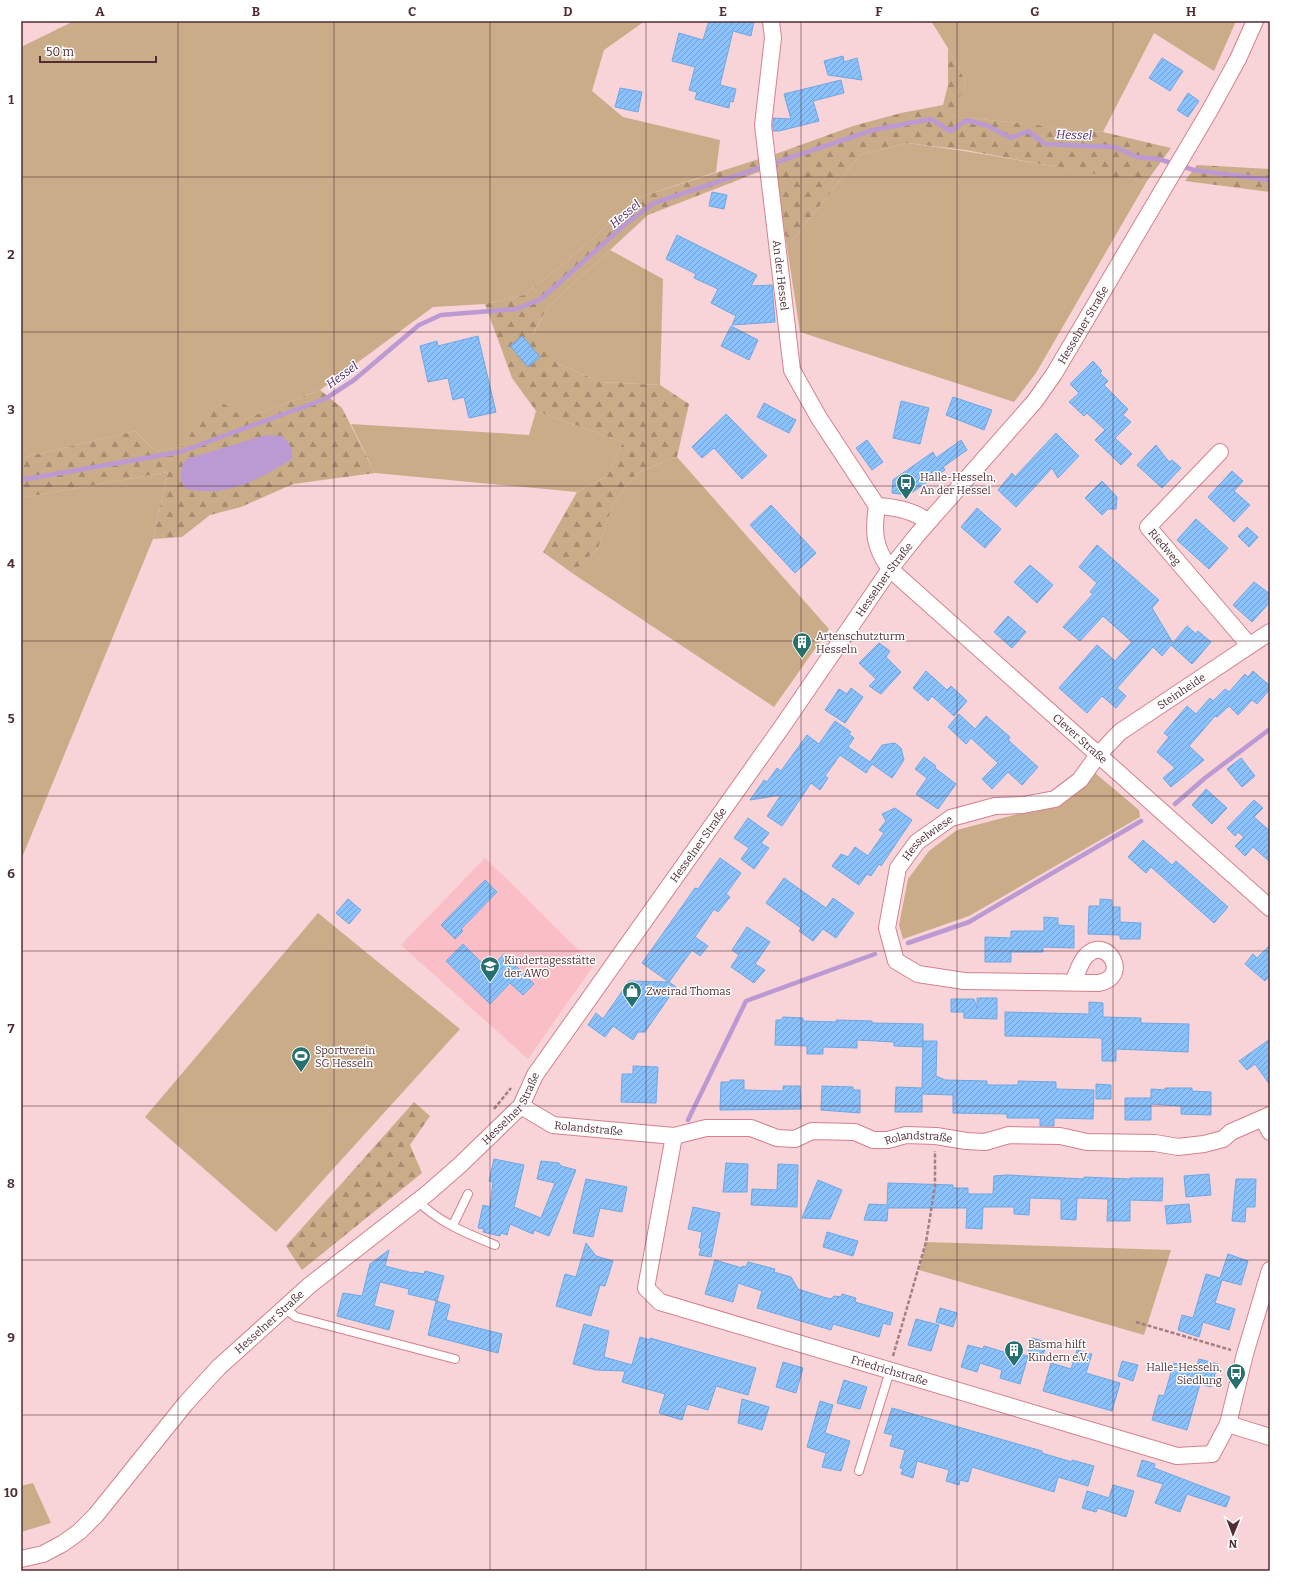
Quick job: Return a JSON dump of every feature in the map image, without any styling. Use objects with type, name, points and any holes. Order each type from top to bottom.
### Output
[{"type":"street","name":"An der Hessel","points":[[771,21],[773,38],[763,125],[792,370],[819,418],[877,506]]},
{"type":"street","name":"Hesselner Straße","points":[[21,1560],[43,1554],[62,1544],[79,1532],[96,1515],[186,1403],[219,1367],[310,1284],[418,1201],[460,1165],[521,1106],[535,1075],[784,724],[890,569],[928,522],[1035,401],[1066,354],[1183,156],[1231,73],[1255,21]]},
{"type":"street","name":"Riedweg","points":[[1220,452],[1148,527],[1249,645]]},
{"type":"street","points":[[890,569],[880,553],[874,529],[877,506],[897,507],[922,517],[928,522]]},
{"type":"street","name":"Clever Straße","points":[[890,569],[1270,908]]},
{"type":"street","name":"Steinheide","points":[[1098,755],[1120,732],[1270,632]]},
{"type":"street","name":"Hesselwiese","points":[[1073,982],[964,981],[918,974],[896,961],[886,932],[898,868],[917,842],[951,818],[995,806],[1023,805],[1055,799],[1080,780],[1098,755]]},
{"type":"street","name":"Rolandstraße","points":[[521,1106],[553,1126],[674,1136],[706,1128],[751,1128],[777,1138],[795,1138],[812,1131],[855,1132],[873,1140],[888,1140],[906,1135],[936,1136],[966,1141],[985,1142],[1010,1135],[1060,1136],[1087,1142],[1155,1143],[1190,1146],[1223,1139],[1231,1132],[1268,1122]]},
{"type":"street","name":"Friedrichstraße","points":[[674,1136],[646,1288],[660,1302],[1176,1456],[1212,1454],[1228,1424]]},
{"type":"street","points":[[1270,1270],[1245,1354],[1228,1424],[1270,1437]]},
{"type":"lane","points":[[453,1225],[468,1194]]},
{"type":"lane","points":[[418,1201],[428,1212],[470,1235],[495,1245]]},
{"type":"lane","points":[[284,1308],[296,1318],[455,1359]]},
{"type":"lane","points":[[858,1471],[890,1370]]},
{"type":"path","points":[[890,1370],[919,1270],[931,1220],[935,1186],[936,1136]]},
{"type":"path","points":[[1136,1322],[1245,1354]]},
{"type":"shaded area","points":[[266,435],[282,436],[287,441],[292,449],[291,460],[253,481],[229,489],[202,491],[186,489],[181,482],[180,474],[186,459]]},
{"type":"shaded area","points":[[485,858],[594,965],[528,1059],[401,945]]},
{"type":"green space","points":[[74,21],[645,21],[604,50],[592,91],[623,117],[720,140],[716,172],[640,197],[556,270],[524,295],[485,304],[433,307],[320,390],[245,419],[201,411],[186,446],[155,451],[135,431],[21,458],[21,47]]},
{"type":"green space","points":[[931,21],[1236,21],[1214,71],[1154,33],[1103,132],[950,116],[966,82],[948,48]]},
{"type":"green space","points":[[948,48],[966,82],[951,116],[1103,132],[1171,148],[1147,181],[1106,176],[965,150],[907,143],[860,155],[787,247],[773,155],[853,126],[901,113],[943,105],[948,85]]},
{"type":"green space","points":[[907,143],[1147,181],[1036,373],[1014,402],[800,332],[787,247],[860,155]]},
{"type":"green space","points":[[762,158],[764,170],[648,215],[547,308],[533,334],[557,363],[600,382],[660,385],[689,404],[677,457],[637,473],[613,504],[598,548],[572,573],[543,552],[577,492],[607,476],[623,442],[536,411],[512,378],[485,304],[524,295],[556,270],[640,197]]},
{"type":"green space","points":[[1197,165],[1270,169],[1270,192],[1185,181]]},
{"type":"green space","points":[[610,250],[663,279],[660,385],[600,382],[557,363],[533,335],[547,308]]},
{"type":"green space","points":[[320,390],[342,408],[375,473],[293,484],[241,507],[210,515],[182,537],[153,539],[168,472],[21,498],[21,458],[135,431],[155,451],[185,446],[201,411],[220,401],[245,419]]},
{"type":"green space","points":[[536,411],[623,442],[607,476],[577,492],[375,473],[351,424],[529,435]]},
{"type":"green space","points":[[677,457],[829,629],[774,707],[572,573],[598,548],[613,504],[637,473]]},
{"type":"green space","points":[[168,472],[153,539],[21,860],[21,498]]},
{"type":"green space","points":[[1095,773],[1139,810],[1140,817],[969,916],[903,939],[899,925],[908,879],[929,851],[957,830],[1022,813],[1071,794]]},
{"type":"green space","name":"Sportverein SG Hesseln","points":[[318,913],[460,1029],[276,1232],[145,1117]]},
{"type":"green space","points":[[414,1102],[430,1116],[410,1145],[422,1173],[302,1270],[286,1246]]},
{"type":"green space","points":[[926,1242],[1171,1250],[1144,1335],[919,1270]]},
{"type":"green space","points":[[33,1483],[51,1523],[21,1532],[21,1486]]},
{"type":"building","points":[[709,21],[754,21],[751,36],[733,31],[720,85],[736,89],[733,102],[730,101],[729,108],[695,99],[697,92],[689,90],[695,67],[672,61],[679,33],[703,40]]},
{"type":"building","points":[[843,56],[844,62],[857,58],[862,80],[828,75],[824,61]]},
{"type":"building","points":[[1162,58],[1183,71],[1170,91],[1149,78]]},
{"type":"building","points":[[841,80],[844,93],[813,101],[819,121],[779,131],[773,131],[773,118],[791,119],[784,94]]},
{"type":"building","points":[[620,88],[642,92],[638,112],[615,107]]},
{"type":"building","points":[[1188,93],[1199,101],[1188,117],[1177,110]]},
{"type":"building","points":[[712,192],[727,195],[724,209],[709,206]]},
{"type":"building","points":[[677,235],[757,275],[751,286],[772,285],[775,322],[732,325],[736,316],[711,303],[718,289],[694,278],[696,274],[666,259]]},
{"type":"building","points":[[731,326],[758,340],[749,360],[721,346]]},
{"type":"building","points":[[478,336],[496,412],[469,418],[464,397],[453,400],[448,378],[428,382],[420,346],[437,341],[438,346]]},
{"type":"building","points":[[522,336],[540,357],[528,367],[510,346]]},
{"type":"building","points":[[1093,361],[1102,371],[1100,373],[1108,381],[1104,385],[1128,409],[1123,415],[1131,422],[1115,438],[1132,454],[1121,465],[1095,440],[1105,430],[1087,413],[1084,416],[1069,402],[1079,393],[1070,384]]},
{"type":"building","points":[[953,397],[992,410],[984,430],[946,415]]},
{"type":"building","points":[[901,401],[929,408],[920,444],[893,438]]},
{"type":"building","points":[[764,403],[796,420],[789,433],[757,417]]},
{"type":"building","points":[[726,414],[767,456],[742,479],[714,448],[702,458],[692,447]]},
{"type":"building","points":[[1056,433],[1079,456],[1058,478],[1052,468],[1016,507],[998,490],[1012,473],[1015,477]]},
{"type":"building","points":[[867,440],[883,462],[872,470],[856,448]]},
{"type":"building","points":[[961,440],[967,450],[943,467],[945,470],[908,495],[892,493],[893,480],[933,452],[936,458]]},
{"type":"building","points":[[1156,445],[1169,462],[1172,460],[1181,468],[1162,488],[1137,465]]},
{"type":"building","points":[[1232,471],[1243,481],[1234,491],[1250,505],[1234,522],[1208,497]]},
{"type":"building","points":[[1102,481],[1117,497],[1116,509],[1108,509],[1102,515],[1085,498]]},
{"type":"building","points":[[771,505],[816,553],[795,573],[750,525]]},
{"type":"building","points":[[977,508],[1001,529],[985,548],[961,527]]},
{"type":"building","points":[[1196,519],[1228,548],[1209,569],[1177,540]]},
{"type":"building","points":[[1247,527],[1258,537],[1249,547],[1238,536]]},
{"type":"building","points":[[1097,545],[1159,600],[1152,608],[1173,643],[1187,626],[1196,634],[1198,631],[1211,642],[1192,664],[1171,645],[1162,656],[1153,647],[1117,688],[1126,696],[1116,708],[1102,696],[1087,713],[1059,688],[1097,645],[1115,661],[1132,642],[1103,616],[1080,641],[1063,627],[1093,594],[1090,592],[1097,583],[1079,567]]},
{"type":"building","points":[[1030,565],[1053,585],[1037,603],[1014,582]]},
{"type":"building","points":[[1254,582],[1270,594],[1270,602],[1252,622],[1233,605]]},
{"type":"building","points":[[1008,616],[1026,632],[1012,648],[994,632]]},
{"type":"building","points":[[879,643],[890,651],[886,657],[901,672],[881,694],[869,686],[876,679],[859,663]]},
{"type":"building","points":[[926,671],[947,690],[951,686],[967,701],[954,716],[932,696],[928,701],[913,688]]},
{"type":"building","points":[[1253,671],[1270,686],[1270,689],[1257,704],[1252,700],[1238,715],[1229,706],[1217,717],[1215,716],[1189,746],[1204,760],[1171,787],[1163,778],[1175,768],[1157,752],[1169,737],[1164,733],[1187,706],[1196,714],[1210,698],[1213,701],[1225,689],[1229,692],[1245,674],[1248,677]]},
{"type":"building","points":[[851,688],[863,697],[845,723],[825,710],[839,689],[847,694]]},
{"type":"building","points":[[959,714],[975,729],[986,716],[1010,737],[1008,740],[1038,767],[1022,785],[1008,772],[992,789],[982,779],[998,763],[971,738],[966,744],[948,727]]},
{"type":"building","points":[[835,721],[851,732],[849,734],[854,738],[848,747],[870,762],[882,745],[895,743],[901,748],[904,760],[892,778],[872,764],[866,773],[840,755],[825,776],[828,778],[820,790],[811,783],[782,826],[767,816],[781,795],[750,800],[764,780],[767,782],[777,768],[781,771],[807,735],[819,744]]},
{"type":"building","points":[[924,757],[936,766],[935,768],[956,784],[938,809],[916,794],[927,778],[915,769]]},
{"type":"building","points":[[1241,758],[1255,776],[1242,787],[1227,769]]},
{"type":"building","points":[[1206,789],[1227,808],[1212,824],[1192,805]]},
{"type":"building","points":[[1254,800],[1263,808],[1254,817],[1270,831],[1270,862],[1253,847],[1245,856],[1235,846],[1244,837],[1238,832],[1235,836],[1227,828]]},
{"type":"building","points":[[895,808],[912,820],[881,866],[879,864],[871,876],[867,874],[859,885],[832,866],[841,854],[848,857],[855,847],[868,856],[884,833],[879,830],[886,821],[882,814]]},
{"type":"building","points":[[748,818],[769,833],[761,843],[769,848],[754,869],[741,859],[749,848],[734,838]]},
{"type":"building","points":[[1143,840],[1172,865],[1176,861],[1228,907],[1214,923],[1151,867],[1146,873],[1128,857]]},
{"type":"building","points":[[720,858],[741,873],[726,894],[730,897],[718,912],[714,909],[695,937],[708,946],[700,956],[692,950],[669,982],[642,963],[695,888],[698,889]]},
{"type":"building","points":[[784,878],[826,908],[833,898],[854,913],[836,938],[823,929],[813,941],[799,931],[801,928],[766,903]]},
{"type":"building","points":[[485,880],[497,892],[461,929],[463,931],[455,939],[441,925]]},
{"type":"building","points":[[348,899],[361,910],[349,924],[336,913]]},
{"type":"building","points":[[1100,899],[1112,900],[1112,907],[1120,907],[1120,922],[1141,923],[1140,939],[1120,939],[1120,935],[1088,934],[1089,906],[1100,906]]},
{"type":"building","points":[[1044,917],[1058,918],[1058,925],[1074,926],[1074,948],[1043,947],[1043,952],[1011,952],[1011,962],[985,962],[985,937],[1011,938],[1011,931],[1044,931]]},
{"type":"building","points":[[747,927],[770,942],[755,964],[765,970],[754,983],[731,967],[739,955],[732,950]]},
{"type":"building","points":[[463,944],[489,970],[504,954],[534,984],[523,995],[510,983],[490,1004],[446,961]]},
{"type":"building","points":[[1270,945],[1270,975],[1265,981],[1245,964],[1253,954],[1257,958]]},
{"type":"building","points":[[629,981],[669,982],[676,987],[645,1032],[638,1032],[633,1040],[613,1026],[605,1037],[588,1025],[596,1013],[603,1019]]},
{"type":"building","points":[[977,998],[997,998],[997,1019],[964,1018],[964,1012],[951,1012],[951,999],[974,999],[977,1008]]},
{"type":"building","points":[[1089,1002],[1103,1003],[1103,1017],[1141,1018],[1141,1023],[1189,1024],[1188,1052],[1116,1049],[1116,1061],[1102,1061],[1102,1038],[1005,1036],[1005,1012],[1089,1014]]},
{"type":"building","points":[[783,1017],[803,1018],[803,1021],[837,1022],[836,1020],[872,1021],[872,1023],[923,1024],[923,1047],[894,1046],[894,1042],[857,1040],[857,1048],[823,1047],[823,1054],[807,1054],[807,1046],[775,1045],[776,1020],[781,1020]]},
{"type":"building","points":[[1270,1039],[1270,1085],[1255,1064],[1247,1070],[1239,1061]]},
{"type":"building","points":[[923,1041],[937,1041],[936,1076],[945,1080],[987,1081],[987,1085],[1018,1085],[1018,1081],[1056,1082],[1056,1089],[1094,1090],[1093,1119],[1054,1118],[1054,1126],[1040,1126],[1040,1118],[1007,1118],[1007,1114],[953,1113],[953,1095],[922,1094],[922,1112],[895,1112],[896,1087],[922,1088]]},
{"type":"building","points":[[633,1066],[658,1067],[656,1103],[621,1102],[622,1074],[633,1074]]},
{"type":"building","points":[[730,1080],[744,1080],[744,1090],[783,1091],[783,1086],[800,1086],[801,1109],[720,1110],[721,1082],[730,1082]]},
{"type":"building","points":[[1096,1084],[1111,1085],[1111,1099],[1096,1099]]},
{"type":"building","points":[[822,1086],[853,1087],[853,1090],[860,1090],[860,1113],[821,1110]]},
{"type":"building","points":[[1165,1088],[1192,1088],[1192,1091],[1211,1092],[1211,1115],[1181,1114],[1181,1106],[1151,1104],[1151,1120],[1125,1120],[1125,1098],[1151,1098],[1151,1089],[1165,1090]]},
{"type":"building","points":[[494,1159],[524,1165],[514,1207],[541,1218],[555,1183],[537,1179],[541,1161],[559,1163],[561,1166],[576,1170],[549,1236],[534,1230],[533,1234],[510,1224],[507,1235],[501,1233],[500,1236],[483,1232],[484,1229],[478,1228],[483,1205],[490,1207],[493,1182],[489,1181]]},
{"type":"building","points":[[726,1163],[748,1164],[747,1192],[723,1192]]},
{"type":"building","points":[[778,1164],[798,1165],[797,1207],[751,1205],[752,1189],[777,1190]]},
{"type":"building","points":[[1209,1174],[1211,1195],[1186,1197],[1184,1176]]},
{"type":"building","points":[[1007,1175],[1084,1179],[1084,1177],[1130,1179],[1163,1178],[1162,1201],[1130,1200],[1130,1221],[1107,1221],[1108,1199],[1077,1198],[1076,1220],[1061,1219],[1061,1199],[1030,1198],[1029,1215],[1014,1214],[1014,1207],[983,1207],[982,1229],[966,1228],[967,1208],[888,1208],[887,1221],[864,1220],[869,1204],[887,1205],[888,1183],[953,1185],[953,1188],[968,1188],[968,1194],[993,1194],[994,1176]]},
{"type":"building","points":[[586,1179],[627,1187],[622,1212],[600,1208],[593,1237],[573,1233]]},
{"type":"building","points":[[1236,1179],[1256,1179],[1255,1207],[1246,1207],[1245,1222],[1232,1221]]},
{"type":"building","points":[[818,1180],[842,1190],[830,1219],[802,1218]]},
{"type":"building","points":[[1189,1204],[1191,1222],[1167,1224],[1165,1206]]},
{"type":"building","points":[[693,1207],[720,1213],[711,1257],[699,1255],[702,1232],[688,1229]]},
{"type":"building","points":[[827,1232],[858,1241],[853,1256],[823,1247]]},
{"type":"building","points":[[586,1243],[596,1256],[613,1261],[605,1286],[600,1285],[591,1316],[556,1306],[565,1274],[576,1277]]},
{"type":"building","points":[[389,1250],[385,1266],[413,1273],[424,1274],[425,1271],[444,1276],[437,1301],[408,1294],[409,1289],[380,1282],[374,1306],[394,1311],[389,1330],[337,1316],[343,1293],[362,1296],[370,1264]]},
{"type":"building","points":[[1228,1254],[1248,1261],[1241,1285],[1222,1280],[1215,1303],[1235,1309],[1229,1330],[1203,1322],[1199,1337],[1178,1330],[1182,1315],[1193,1318],[1206,1274],[1220,1278]]},
{"type":"building","points":[[715,1260],[742,1268],[742,1266],[746,1267],[748,1262],[775,1269],[774,1272],[791,1277],[798,1289],[823,1297],[831,1299],[834,1296],[841,1297],[842,1294],[856,1298],[855,1302],[893,1313],[890,1325],[883,1323],[879,1337],[833,1324],[831,1330],[757,1308],[762,1291],[738,1283],[733,1302],[705,1294]]},
{"type":"building","points":[[436,1301],[450,1305],[446,1320],[502,1334],[498,1353],[428,1335]]},
{"type":"building","points":[[940,1308],[957,1313],[953,1327],[936,1322]]},
{"type":"building","points":[[916,1319],[939,1325],[931,1351],[908,1345]]},
{"type":"building","points":[[584,1324],[609,1331],[604,1357],[632,1365],[640,1337],[650,1340],[650,1338],[756,1368],[748,1395],[716,1386],[708,1410],[687,1404],[682,1420],[659,1413],[665,1394],[622,1382],[625,1371],[596,1370],[573,1364]]},
{"type":"building","points":[[1032,1338],[1047,1342],[1043,1355],[1028,1351]]},
{"type":"building","points":[[968,1345],[983,1349],[984,1346],[1007,1353],[1008,1351],[1028,1356],[1020,1384],[1000,1378],[1002,1370],[980,1363],[977,1372],[961,1367]]},
{"type":"building","points":[[1077,1350],[1092,1354],[1086,1373],[1120,1383],[1112,1411],[1043,1391],[1051,1363],[1071,1369]]},
{"type":"building","points":[[1199,1359],[1218,1364],[1211,1387],[1200,1384],[1187,1430],[1152,1420],[1159,1395],[1164,1396],[1174,1363],[1196,1369]]},
{"type":"building","points":[[1122,1361],[1138,1365],[1133,1381],[1118,1376]]},
{"type":"building","points":[[783,1362],[803,1368],[796,1393],[776,1387]]},
{"type":"building","points":[[844,1380],[867,1387],[860,1409],[837,1403]]},
{"type":"building","points":[[742,1399],[769,1407],[762,1430],[738,1423]]},
{"type":"building","points":[[820,1401],[833,1405],[825,1433],[850,1441],[841,1471],[822,1467],[826,1453],[807,1447]]},
{"type":"building","points":[[892,1408],[1042,1451],[1042,1453],[1072,1462],[1072,1460],[1094,1466],[1088,1486],[1058,1477],[1054,1492],[972,1467],[968,1482],[960,1480],[959,1485],[946,1481],[949,1470],[917,1461],[913,1478],[901,1474],[903,1469],[900,1468],[905,1450],[890,1446],[893,1435],[884,1433]]},
{"type":"building","points":[[1142,1460],[1155,1464],[1154,1468],[1230,1497],[1226,1507],[1187,1494],[1180,1512],[1155,1503],[1163,1484],[1137,1476]]},
{"type":"building","points":[[1113,1485],[1134,1491],[1126,1517],[1098,1508],[1096,1512],[1082,1508],[1087,1491],[1109,1498]]},
{"type":"waterway","name":"Hessel","points":[[21,480],[180,452],[325,399],[354,380],[419,325],[441,315],[516,309],[541,299],[627,223],[654,203],[873,130],[931,119],[950,131],[967,120],[988,126],[1011,138],[1028,131],[1045,144],[1115,147],[1137,157],[1159,159],[1174,164]]},
{"type":"waterway","name":"Hessel","points":[[1181,166],[1194,170],[1270,180]]},
{"type":"waterway","points":[[1175,804],[1205,778],[1270,729]]},
{"type":"waterway","points":[[908,943],[969,922],[1141,821]]},
{"type":"waterway","points":[[688,1120],[746,1001],[875,954]]},
{"type":"place","name":"Halle-Hesseln, An der Hessel","points":[[906,500]]},
{"type":"place","name":"Artenschutzturm Hesseln","points":[[802,659]]},
{"type":"place","name":"Kindertagesstätte der AWO","points":[[490,983]]},
{"type":"place","name":"Zweirad Thomas","points":[[632,1008]]},
{"type":"place","name":"Sportverein SG Hesseln","points":[[301,1073]]},
{"type":"place","name":"Basma hilft Kindern e.V.","points":[[1014,1367]]},
{"type":"place","name":"Halle-Hesseln, Siedlung","points":[[1236,1390]]}]
